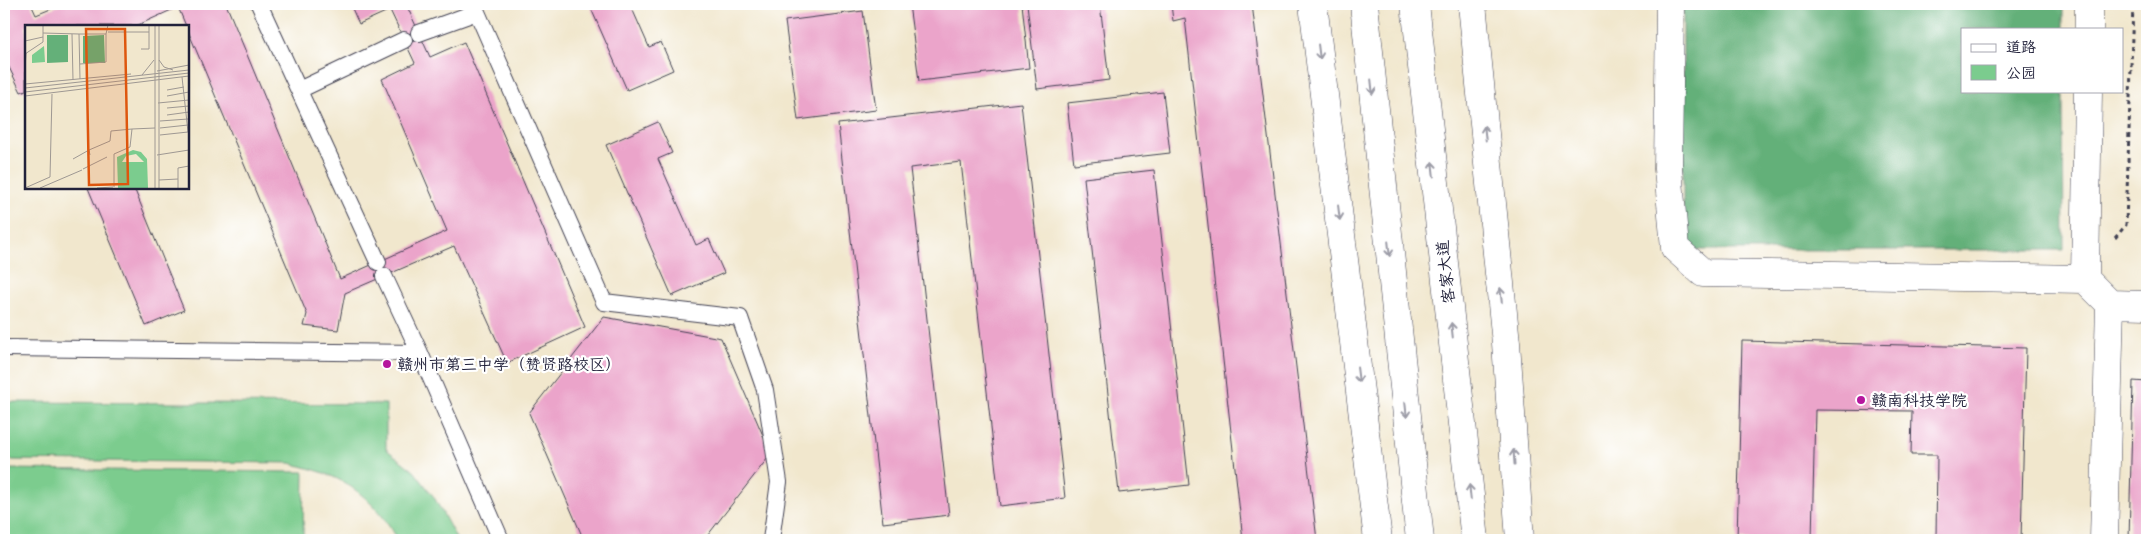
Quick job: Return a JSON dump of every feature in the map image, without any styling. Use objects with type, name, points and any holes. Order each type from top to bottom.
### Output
[{"type":"street","points":[[1313,4],[1378,540]]},
{"type":"street","points":[[1364,4],[1420,540]]},
{"type":"street","name":"客家大道","points":[[1415,4],[1475,540]]},
{"type":"street","points":[[1472,4],[1506,343],[1520,540]]},
{"type":"street","points":[[1670,4],[1668,169],[1675,248],[1702,273],[2085,279],[2110,304],[2147,305]]},
{"type":"street","points":[[2089,4],[2089,28]]},
{"type":"street","points":[[2085,279],[2088,92]]},
{"type":"street","points":[[2104,540],[2110,304]]},
{"type":"lane","points":[[259,4],[420,353],[501,540]]},
{"type":"lane","points":[[299,90],[475,8],[604,302],[740,318],[765,390],[779,482],[771,540]]},
{"type":"lane","points":[[4,348],[420,353]]},
{"type":"path","points":[[2114,240],[2126,225],[2133,4]]},
{"type":"green space","points":[[1683,4],[2063,4],[2063,28],[1961,28],[1961,92],[2063,92],[2064,250],[1683,250]]},
{"type":"green space","points":[[4,402],[386,404],[386,449],[414,471],[434,497],[457,540],[398,540],[378,511],[352,487],[316,470],[290,463],[4,460]]},
{"type":"green space","points":[[4,469],[304,472],[303,540],[4,540]]},
{"type":"building","points":[[4,4],[31,4],[36,15],[63,4],[226,4],[340,279],[447,231],[382,79],[415,63],[390,10],[359,24],[350,4],[406,4],[430,57],[464,42],[585,327],[507,363],[454,246],[345,293],[338,330],[304,326],[307,314],[189,33],[189,25],[186,25],[178,7],[138,25],[25,25],[25,90],[21,92],[4,57],[4,36],[6,35],[4,31]]},
{"type":"building","points":[[589,4],[630,4],[649,47],[661,42],[673,70],[627,90]]},
{"type":"building","points":[[751,4],[768,4],[768,5],[751,7]]},
{"type":"building","points":[[909,4],[1022,4],[1029,68],[919,81]]},
{"type":"building","points":[[1027,4],[1100,4],[1109,80],[1037,89]]},
{"type":"building","points":[[1171,4],[1252,4],[1317,540],[1243,540],[1185,18],[1173,21]]},
{"type":"building","points":[[863,11],[876,110],[798,120],[785,21]]},
{"type":"building","points":[[1163,92],[1170,153],[1074,164],[1067,103]]},
{"type":"building","points":[[1021,103],[1065,498],[1000,506],[961,162],[910,168],[949,515],[883,523],[838,124]]},
{"type":"building","points":[[658,122],[672,153],[658,159],[696,245],[709,239],[724,273],[672,296],[606,145]]},
{"type":"building","points":[[1154,170],[1189,485],[1119,493],[1084,178]]},
{"type":"building","points":[[88,189],[134,189],[184,310],[146,326]]},
{"type":"building","points":[[604,317],[721,338],[771,454],[704,540],[608,540],[583,538],[529,413]]},
{"type":"building","points":[[1742,341],[2026,348],[2021,540],[1936,540],[1937,455],[1911,455],[1912,411],[1815,410],[1812,540],[1737,540]]},
{"type":"building","points":[[2133,381],[2147,382],[2147,540],[2129,540]]},
{"type":"place","name":"赣州市第三中学（赞贤路校区）","points":[[387,364]]},
{"type":"place","name":"赣南科技学院","points":[[1861,400]]}]
